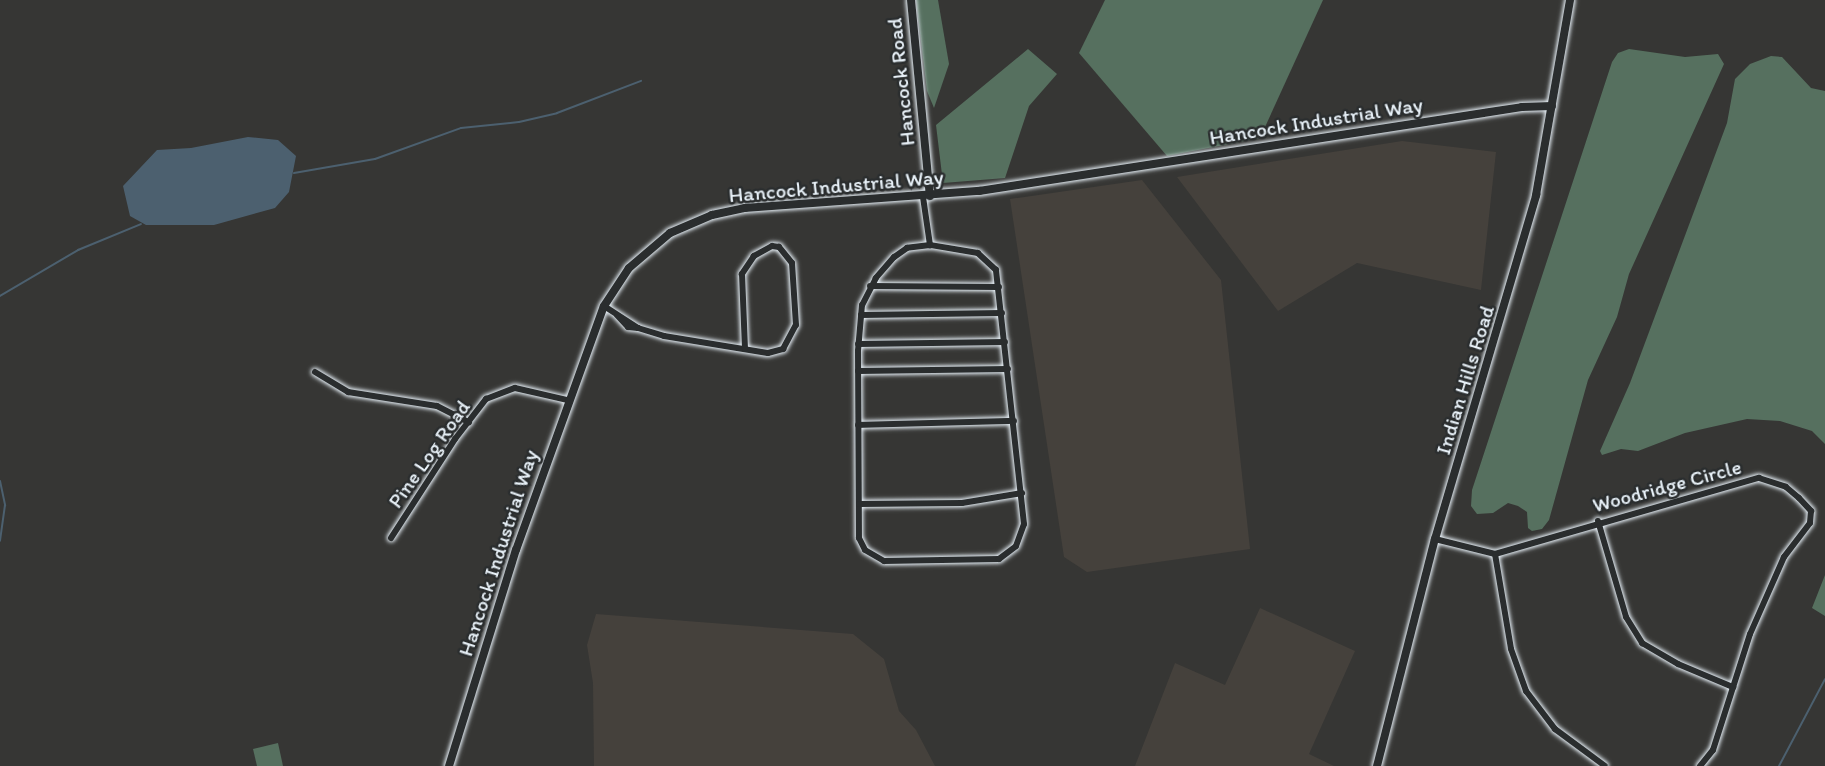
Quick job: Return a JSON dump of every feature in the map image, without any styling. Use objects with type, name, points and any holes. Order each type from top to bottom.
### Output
[{"type":"street","name":"Hancock Road","points":[[911,0],[927,197]]},
{"type":"street","name":"Indian Hills Road","points":[[1377,766],[1436,539],[1517,269],[1536,195],[1570,0]]},
{"type":"street","name":"Hancock Industrial Way","points":[[449,766],[567,400],[604,306],[643,253],[670,233],[712,215],[745,208],[927,197],[1522,107],[1552,106]]},
{"type":"street","points":[[927,197],[930,244]]},
{"type":"street","points":[[930,244],[984,256],[996,270],[1022,493],[1024,532],[1016,546],[999,560],[875,559],[860,543],[858,344],[861,315],[870,286],[900,252],[930,244]]},
{"type":"street","points":[[604,306],[628,327],[745,349],[776,352],[786,346],[793,334],[792,263],[778,247],[772,246],[754,256],[742,274],[745,349]]},
{"type":"street","points":[[870,286],[999,287]]},
{"type":"street","points":[[861,315],[1002,313]]},
{"type":"street","points":[[858,344],[1005,342]]},
{"type":"street","points":[[858,371],[1008,369]]},
{"type":"street","points":[[315,372],[348,392],[437,406],[469,422]]},
{"type":"street","name":"Pine Log Road","points":[[391,538],[486,399],[515,388],[567,400]]},
{"type":"street","points":[[858,425],[1014,421]]},
{"type":"street","name":"Woodridge Circle","points":[[1495,554],[1598,521],[1759,478],[1786,487],[1811,511],[1810,523],[1784,557],[1765,599],[1713,750],[1700,766]]},
{"type":"street","points":[[859,504],[954,503],[1022,493]]},
{"type":"street","points":[[1598,521],[1622,608],[1642,643],[1678,664],[1733,687]]},
{"type":"street","points":[[1436,539],[1495,554],[1511,649],[1526,691],[1555,729],[1605,766]]},
{"type":"shaded area","points":[[1402,141],[1496,152],[1481,290],[1357,263],[1278,311],[1177,177]]},
{"type":"shaded area","points":[[1142,180],[1221,280],[1250,549],[1087,572],[1064,557],[1010,199]]},
{"type":"shaded area","points":[[1260,608],[1355,651],[1309,754],[1334,766],[1135,766],[1175,663],[1225,685]]},
{"type":"shaded area","points":[[596,614],[853,634],[884,659],[899,711],[916,730],[935,766],[594,766],[593,683],[587,645]]},
{"type":"green space","points":[[916,0],[938,0],[949,64],[934,108],[927,91]]},
{"type":"green space","points":[[1105,0],[1323,0],[1260,138],[1167,156],[1079,53]]},
{"type":"green space","points":[[1028,49],[1057,74],[1029,106],[1005,178],[943,183],[936,125]]},
{"type":"green space","points":[[1629,49],[1685,57],[1718,54],[1724,64],[1629,274],[1617,317],[1588,380],[1549,520],[1542,529],[1532,531],[1528,528],[1527,512],[1518,506],[1508,503],[1493,513],[1477,514],[1471,506],[1472,490],[1612,62],[1618,53]]},
{"type":"green space","points":[[1771,56],[1782,57],[1811,88],[1825,91],[1825,444],[1812,431],[1780,421],[1747,419],[1685,433],[1638,451],[1621,449],[1602,455],[1600,451],[1630,383],[1727,123],[1735,79],[1750,64]]},
{"type":"green space","points":[[1825,575],[1825,616],[1812,608]]},
{"type":"green space","points":[[278,743],[283,766],[257,766],[253,749]]},
{"type":"water","points":[[248,137],[278,140],[296,156],[289,192],[275,208],[214,225],[146,225],[130,216],[123,186],[157,150],[191,148]]},
{"type":"waterway","points":[[294,173],[375,159],[461,128],[519,122],[557,113],[641,81]]},
{"type":"waterway","points":[[0,296],[78,250],[141,224]]},
{"type":"waterway","points":[[0,481],[5,505],[0,541]]},
{"type":"waterway","points":[[1779,766],[1825,679]]}]
